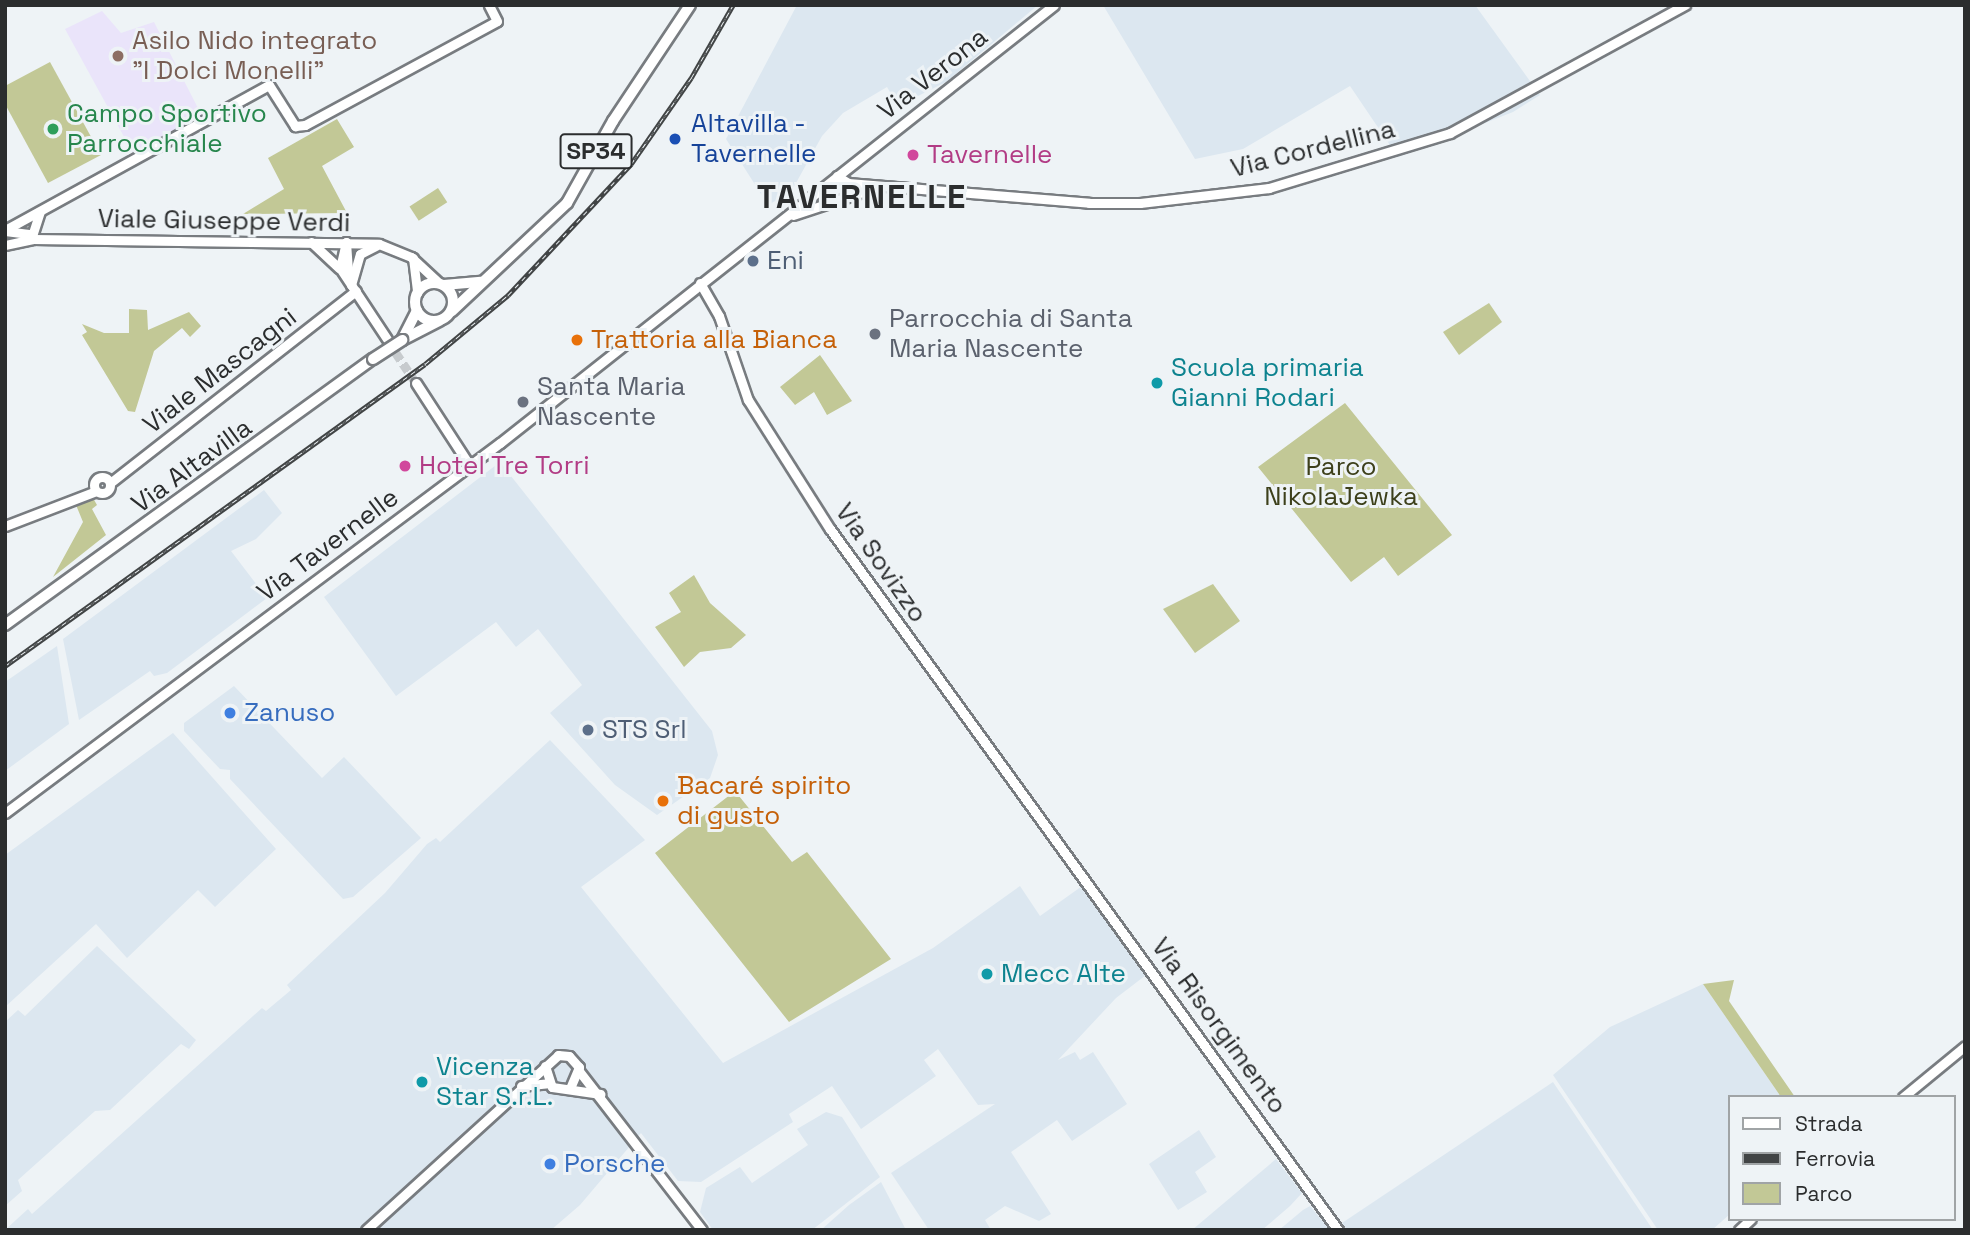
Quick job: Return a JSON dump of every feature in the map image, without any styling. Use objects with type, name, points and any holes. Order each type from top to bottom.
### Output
[{"type":"main road","name":"SP34","points":[[441,320],[567,203],[613,121],[690,5]]},
{"type":"main road","points":[[417,293],[441,284],[485,281]]},
{"type":"main road","points":[[441,284],[453,296],[452,311]]},
{"type":"main road","name":"SP34","points":[[417,293],[417,311]]},
{"type":"main road","points":[[417,311],[428,320],[441,320]]},
{"type":"main road","name":"Via Altavilla","points":[[402,340],[417,311]]},
{"type":"main road","name":"Via Altavilla","points":[[5,625],[373,359],[441,320]]},
{"type":"street","points":[[5,231],[269,85],[295,126],[305,125],[498,21],[489,5]]},
{"type":"street","name":"Via Verona","points":[[837,176],[1054,5]]},
{"type":"street","name":"Via Cordellina","points":[[837,176],[848,183],[1089,203],[1140,203],[1269,187],[1450,133],[1685,5]]},
{"type":"street","name":"Via Tavernelle","points":[[5,813],[470,466],[837,176]]},
{"type":"street","name":"Via Cordellina","points":[[778,221],[864,189],[918,187]]},
{"type":"street","points":[[32,238],[40,212]]},
{"type":"street","points":[[5,231],[32,238]]},
{"type":"street","points":[[5,245],[32,238]]},
{"type":"street","name":"Viale Giuseppe Verdi","points":[[32,238],[379,244],[413,258],[441,284]]},
{"type":"street","points":[[309,241],[340,268],[387,339]]},
{"type":"street","points":[[340,268],[346,242]]},
{"type":"street","points":[[346,242],[354,288]]},
{"type":"street","points":[[354,288],[359,254],[379,244]]},
{"type":"street","points":[[413,258],[417,293]]},
{"type":"street","name":"Via Sovizzo","points":[[700,283],[719,316],[748,400],[825,521],[1063,848]]},
{"type":"street","name":"Viale Mascagni","points":[[5,526],[96,491],[96,480],[110,484],[354,288]]},
{"type":"street","points":[[416,383],[470,466]]},
{"type":"street","name":"Via Risorgimento","points":[[1063,848],[1338,1230]]},
{"type":"street","points":[[1905,1095],[1965,1046]]},
{"type":"street","points":[[366,1230],[521,1086],[563,1054],[601,1095],[702,1230]]},
{"type":"street","points":[[545,1066],[548,1083]]},
{"type":"street","points":[[570,1088],[579,1071]]},
{"type":"street","points":[[521,1086],[548,1083],[601,1095]]},
{"type":"shaded area","points":[[797,5],[1038,5],[946,82],[898,106],[887,87],[843,113],[822,136],[791,192],[768,205],[726,139]]},
{"type":"shaded area","points":[[1103,5],[1475,5],[1540,95],[1513,112],[1398,157],[1350,86],[1243,149],[1195,159]]},
{"type":"shaded area","points":[[102,11],[121,33],[154,22],[202,116],[134,155],[65,29]]},
{"type":"shaded area","points":[[500,462],[712,731],[718,755],[710,778],[657,815],[615,785],[550,713],[582,685],[538,629],[516,647],[496,622],[396,696],[324,597]]},
{"type":"shaded area","points":[[264,490],[282,513],[256,539],[231,551],[267,598],[167,673],[154,676],[150,671],[79,720],[63,639]]},
{"type":"shaded area","points":[[57,646],[69,724],[5,771],[5,682]]},
{"type":"shaded area","points":[[234,686],[322,778],[344,757],[421,838],[353,897],[343,899],[230,779],[230,770],[220,769],[184,731],[184,723]]},
{"type":"shaded area","points":[[173,733],[276,849],[215,907],[198,890],[127,958],[96,924],[5,1007],[5,855]]},
{"type":"shaded area","points":[[550,740],[645,840],[581,887],[723,1063],[933,948],[1020,886],[1040,916],[1085,884],[1150,972],[1116,998],[1058,1060],[1075,1052],[1080,1060],[1093,1052],[1127,1104],[1072,1141],[1057,1120],[1011,1152],[1051,1214],[1039,1221],[1005,1206],[985,1220],[991,1230],[929,1230],[891,1173],[995,1104],[978,1105],[938,1049],[924,1060],[936,1076],[861,1129],[832,1086],[789,1114],[793,1122],[701,1182],[678,1181],[641,1133],[580,1205],[551,1230],[5,1230],[28,1209],[32,1214],[262,1008],[266,1011],[291,990],[287,985],[385,893],[427,844],[436,838],[440,842]]},
{"type":"shaded area","points":[[97,946],[196,1040],[189,1049],[181,1044],[110,1110],[95,1111],[18,1180],[22,1191],[5,1206],[5,1022],[18,1010],[25,1016]]},
{"type":"shaded area","points":[[1703,984],[1780,1095],[1728,1095],[1728,1216],[1712,1230],[1658,1230],[1553,1075],[1610,1027]]},
{"type":"shaded area","points":[[1553,1082],[1653,1230],[1347,1230],[1342,1223]]},
{"type":"shaded area","points":[[826,1112],[842,1117],[880,1177],[812,1230],[713,1230],[700,1212],[706,1188],[740,1167],[752,1183],[808,1145],[797,1129]]},
{"type":"shaded area","points":[[1199,1130],[1216,1157],[1195,1172],[1207,1192],[1178,1210],[1149,1164]]},
{"type":"shaded area","points":[[1276,1159],[1302,1193],[1262,1230],[1192,1230]]},
{"type":"shaded area","points":[[881,1182],[906,1230],[821,1230],[849,1205]]},
{"type":"shaded area","points":[[1310,1206],[1330,1230],[1279,1230],[1303,1210]]},
{"type":"green space","name":"Campo Sportivo Parrocchiale","points":[[50,62],[101,155],[48,183],[5,104],[5,86]]},
{"type":"green space","points":[[337,119],[354,147],[322,166],[347,213],[243,214],[284,189],[268,158]]},
{"type":"green space","points":[[438,188],[447,202],[419,221],[409,207]]},
{"type":"green space","points":[[1489,303],[1502,322],[1459,355],[1443,332]]},
{"type":"green space","points":[[129,309],[147,310],[148,330],[189,312],[201,326],[190,337],[182,328],[154,351],[135,412],[128,411],[82,335],[87,332],[82,324],[104,333],[129,333]]},
{"type":"green space","points":[[820,355],[852,401],[827,415],[814,392],[795,405],[780,387]]},
{"type":"green space","name":"Parco NikolaJewka","points":[[1345,403],[1452,535],[1398,576],[1384,557],[1351,582],[1258,467]]},
{"type":"green space","points":[[93,498],[97,505],[92,509],[106,535],[53,577],[83,522],[76,505]]},
{"type":"green space","points":[[694,575],[710,603],[746,635],[731,648],[700,652],[684,667],[655,627],[681,612],[669,593]]},
{"type":"green space","points":[[1213,584],[1240,621],[1195,653],[1163,609]]},
{"type":"green space","points":[[735,791],[792,862],[807,852],[891,959],[789,1022],[655,853]]},
{"type":"green space","points":[[1734,980],[1729,1001],[1794,1095],[1780,1095],[1703,984]]},
{"type":"tunnel","points":[[388,341],[416,383]]},
{"type":"railway","points":[[5,666],[425,364],[508,295],[631,164],[691,78],[733,5]]},
{"type":"place","name":"Asilo Nido integrato \"I Dolci Monelli\"","points":[[118,56]]},
{"type":"place","name":"Campo Sportivo Parrocchiale","points":[[53,129]]},
{"type":"place","name":"Altavilla - Tavernelle","points":[[675,139]]},
{"type":"place","name":"Tavernelle","points":[[913,155]]},
{"type":"place","name":"Eni","points":[[753,261]]},
{"type":"place","name":"Parrocchia di Santa Maria Nascente","points":[[875,334]]},
{"type":"place","name":"Trattoria alla Bianca","points":[[577,340]]},
{"type":"place","name":"Scuola primaria Gianni Rodari","points":[[1157,383]]},
{"type":"place","name":"Santa Maria Nascente","points":[[523,402]]},
{"type":"place","name":"Hotel Tre Torri","points":[[405,466]]},
{"type":"place","name":"Zanuso","points":[[230,713]]},
{"type":"place","name":"STS Srl","points":[[588,730]]},
{"type":"place","name":"Bacaré spirito di gusto","points":[[663,801]]},
{"type":"place","name":"Mecc Alte","points":[[987,974]]},
{"type":"place","name":"Vicenza Star S.r.L.","points":[[422,1082]]},
{"type":"place","name":"Porsche","points":[[550,1164]]},
{"type":"district","name":"TAVERNELLE","points":[[862,198]]}]
